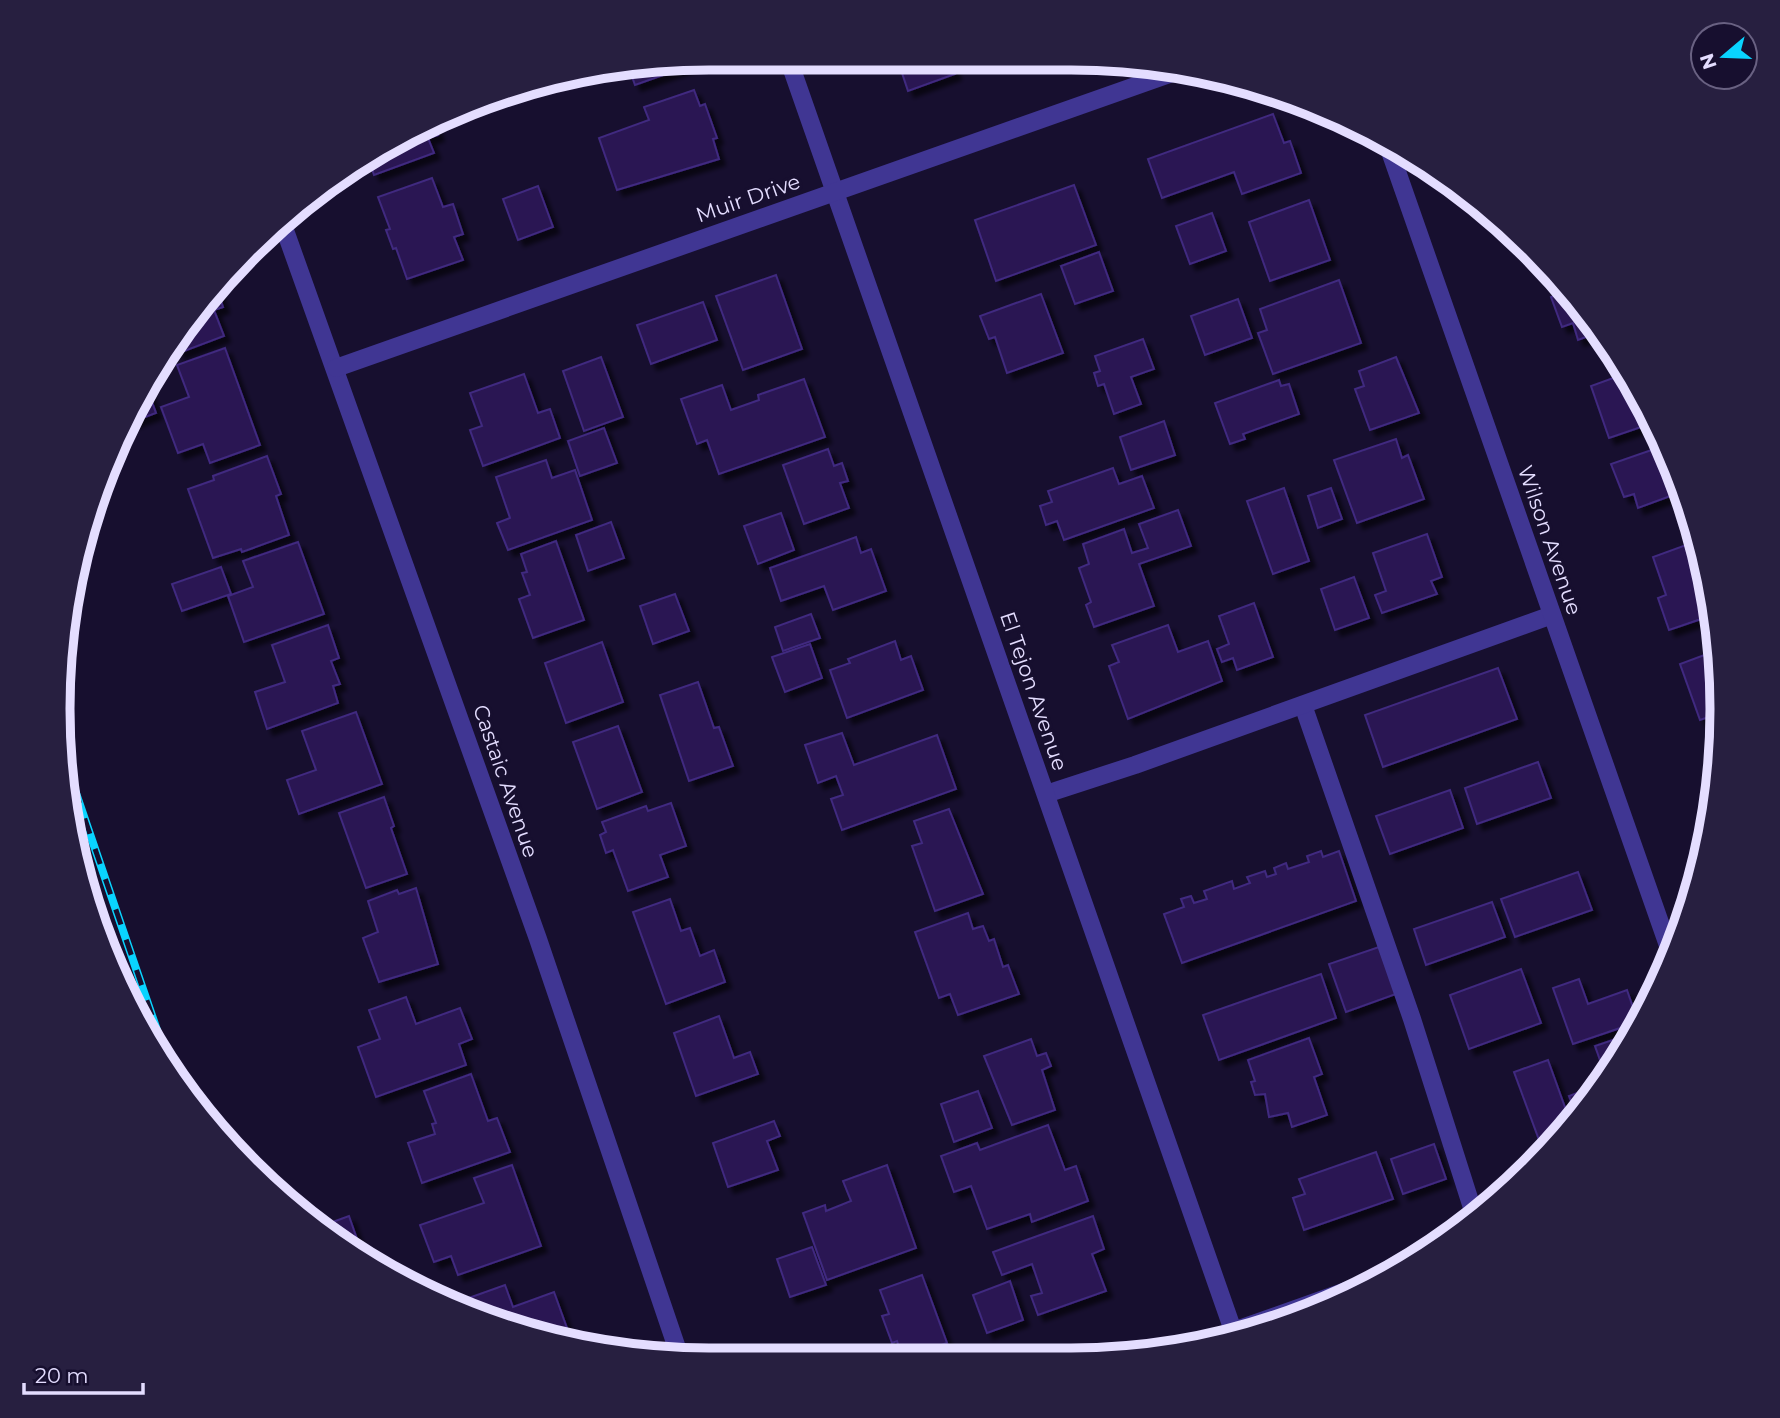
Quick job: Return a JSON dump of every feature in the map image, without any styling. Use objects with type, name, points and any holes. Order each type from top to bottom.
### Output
[{"type":"street","name":"El Tejon Avenue","points":[[792,70],[1232,1327]]},
{"type":"street","name":"Muir Drive","points":[[335,368],[1162,76]]},
{"type":"street","name":"Wilson Avenue","points":[[1392,156],[1666,940]]},
{"type":"street","name":"Castaic Avenue","points":[[285,231],[538,939],[677,1347]]},
{"type":"street","points":[[1046,794],[1552,615]]},
{"type":"street","points":[[1303,705],[1412,1019],[1472,1206]]},
{"type":"building","points":[[901,70],[954,70],[955,74],[908,91]]},
{"type":"building","points":[[675,71],[635,85],[631,74]]},
{"type":"building","points":[[694,90],[700,106],[705,104],[717,138],[713,139],[719,159],[617,190],[599,138],[649,120],[644,107]]},
{"type":"building","points":[[1273,114],[1284,143],[1290,141],[1301,173],[1242,194],[1234,172],[1162,198],[1148,159]]},
{"type":"building","points":[[437,131],[438,135],[428,138],[434,153],[374,175],[371,167]]},
{"type":"building","points":[[432,178],[443,207],[453,204],[463,234],[454,237],[463,260],[407,279],[396,248],[393,249],[386,230],[390,229],[378,197]]},
{"type":"building","points":[[1074,185],[1096,245],[996,281],[975,220]]},
{"type":"building","points":[[538,186],[553,227],[518,240],[503,199]]},
{"type":"building","points":[[1309,200],[1330,260],[1270,281],[1249,222]]},
{"type":"building","points":[[1212,213],[1226,251],[1190,264],[1176,226]]},
{"type":"building","points":[[1099,252],[1113,291],[1075,304],[1061,266]]},
{"type":"building","points":[[776,275],[802,349],[743,370],[716,296]]},
{"type":"building","points":[[1339,280],[1361,343],[1273,374],[1258,333],[1267,330],[1260,309]]},
{"type":"building","points":[[1041,294],[1063,353],[1007,373],[995,337],[989,339],[980,316]]},
{"type":"building","points":[[1557,295],[1589,336],[1578,340],[1573,323],[1562,327],[1551,297]]},
{"type":"building","points":[[220,298],[223,307],[214,310],[224,336],[179,353]]},
{"type":"building","points":[[1238,299],[1252,338],[1205,355],[1191,316]]},
{"type":"building","points":[[703,302],[717,340],[651,364],[637,325]]},
{"type":"building","points":[[1143,339],[1154,369],[1131,377],[1141,404],[1114,414],[1104,384],[1098,386],[1094,373],[1100,371],[1095,356]]},
{"type":"building","points":[[225,348],[260,445],[210,463],[203,444],[178,453],[161,407],[189,397],[177,365]]},
{"type":"building","points":[[601,357],[623,417],[584,431],[563,371]]},
{"type":"building","points":[[1396,357],[1419,413],[1370,430],[1355,389],[1364,386],[1359,371]]},
{"type":"building","points":[[524,374],[538,413],[550,409],[560,438],[483,466],[470,430],[482,426],[470,393]]},
{"type":"building","points":[[1616,377],[1644,426],[1609,438],[1591,386]]},
{"type":"building","points":[[804,379],[825,437],[719,474],[707,440],[697,444],[681,399],[722,385],[731,410],[759,400],[758,395]]},
{"type":"building","points":[[1279,380],[1281,386],[1289,384],[1299,414],[1243,434],[1245,439],[1230,444],[1215,403]]},
{"type":"building","points":[[151,399],[156,413],[140,419]]},
{"type":"building","points":[[1164,421],[1175,455],[1131,470],[1120,437]]},
{"type":"building","points":[[604,428],[617,463],[580,476],[568,441]]},
{"type":"building","points":[[1396,439],[1402,458],[1408,455],[1424,499],[1357,523],[1334,460]]},
{"type":"building","points":[[828,449],[834,466],[842,463],[848,481],[840,483],[849,508],[804,524],[783,465]]},
{"type":"building","points":[[1654,449],[1673,495],[1638,508],[1634,494],[1624,497],[1611,464]]},
{"type":"building","points":[[267,456],[281,494],[276,496],[289,535],[242,552],[241,549],[213,558],[188,489],[214,480],[213,476]]},
{"type":"building","points":[[546,460],[552,478],[575,470],[592,520],[508,550],[497,523],[510,518],[496,477]]},
{"type":"building","points":[[1113,468],[1119,484],[1142,476],[1154,508],[1064,540],[1057,521],[1046,525],[1040,506],[1052,502],[1048,491]]},
{"type":"building","points":[[1284,488],[1309,561],[1273,574],[1247,501]]},
{"type":"building","points":[[1331,488],[1342,519],[1318,528],[1308,496]]},
{"type":"building","points":[[1178,510],[1191,546],[1139,564],[1154,606],[1094,627],[1086,605],[1091,602],[1079,568],[1089,564],[1083,544],[1124,529],[1132,553],[1148,548],[1139,524]]},
{"type":"building","points":[[781,513],[794,550],[758,564],[744,526]]},
{"type":"building","points":[[611,522],[624,558],[588,571],[576,535]]},
{"type":"building","points":[[1427,534],[1442,577],[1431,581],[1437,594],[1382,613],[1375,595],[1386,591],[1373,553]]},
{"type":"building","points":[[856,537],[861,553],[871,549],[886,591],[833,610],[824,586],[781,601],[770,568]]},
{"type":"building","points":[[556,541],[584,620],[533,638],[519,599],[530,595],[522,573],[527,572],[521,554]]},
{"type":"building","points":[[298,542],[324,614],[244,642],[228,596],[253,587],[243,561]]},
{"type":"building","points":[[1688,544],[1704,618],[1669,630],[1658,598],[1666,595],[1653,557]]},
{"type":"building","points":[[221,567],[231,594],[182,611],[172,584]]},
{"type":"building","points":[[1354,577],[1369,618],[1335,630],[1321,589]]},
{"type":"building","points":[[675,594],[689,631],[653,644],[640,606]]},
{"type":"building","points":[[1254,603],[1273,657],[1237,670],[1233,658],[1222,662],[1217,649],[1229,644],[1219,616]]},
{"type":"building","points":[[811,614],[820,638],[783,651],[775,627]]},
{"type":"building","points":[[328,625],[339,658],[331,661],[340,684],[333,686],[338,703],[267,729],[255,692],[285,682],[272,645]]},
{"type":"building","points":[[1168,625],[1178,652],[1208,641],[1222,681],[1128,719],[1109,666],[1119,662],[1112,645]]},
{"type":"building","points":[[895,641],[901,660],[911,656],[923,690],[847,718],[830,670],[850,663],[848,659]]},
{"type":"building","points":[[602,642],[623,702],[566,723],[545,663]]},
{"type":"building","points":[[810,644],[822,678],[785,692],[772,657]]},
{"type":"building","points":[[1708,654],[1710,717],[1700,720],[1680,664]]},
{"type":"building","points":[[1498,668],[1517,719],[1383,767],[1365,715]]},
{"type":"building","points":[[698,682],[714,728],[719,727],[733,766],[689,781],[660,695]]},
{"type":"building","points":[[356,712],[382,784],[299,814],[287,780],[316,770],[302,731]]},
{"type":"building","points":[[618,726],[642,792],[597,809],[573,742]]},
{"type":"building","points":[[842,733],[854,765],[937,735],[956,789],[842,830],[831,799],[843,795],[836,776],[818,783],[805,745]]},
{"type":"building","points":[[1538,762],[1551,798],[1477,824],[1465,788]]},
{"type":"building","points":[[1450,790],[1463,828],[1390,854],[1376,816]]},
{"type":"building","points":[[384,797],[394,826],[391,828],[407,874],[366,888],[339,813]]},
{"type":"building","points":[[671,803],[686,846],[660,855],[668,877],[628,891],[613,850],[606,853],[600,835],[606,832],[602,822],[646,806],[648,811]]},
{"type":"building","points":[[949,809],[983,894],[935,911],[912,846],[922,843],[914,821]]},
{"type":"building","points":[[1321,851],[1323,857],[1339,851],[1356,901],[1182,963],[1164,914],[1184,907],[1181,899],[1191,896],[1194,903],[1207,899],[1204,891],[1232,881],[1234,889],[1250,883],[1247,877],[1265,871],[1267,877],[1276,874],[1274,868],[1286,863],[1288,869],[1309,862],[1307,856]]},
{"type":"building","points":[[1578,872],[1592,910],[1515,937],[1501,899]]},
{"type":"building","points":[[416,888],[438,964],[379,982],[363,938],[378,932],[368,901],[397,890],[399,894]]},
{"type":"building","points":[[670,899],[681,931],[690,928],[700,956],[714,950],[725,982],[666,1004],[633,912]]},
{"type":"building","points":[[1492,902],[1505,937],[1426,965],[1414,929]]},
{"type":"building","points":[[968,913],[973,929],[983,926],[989,941],[994,939],[1003,967],[1008,965],[1019,994],[958,1015],[950,994],[939,998],[915,932]]},
{"type":"building","points":[[1379,947],[1396,994],[1346,1012],[1329,964]]},
{"type":"building","points":[[1521,969],[1541,1023],[1469,1049],[1450,995]]},
{"type":"building","points":[[1321,974],[1336,1018],[1219,1060],[1203,1015]]},
{"type":"building","points":[[1579,979],[1588,1004],[1627,990],[1634,1010],[1625,1026],[1573,1044],[1553,988]]},
{"type":"building","points":[[406,997],[416,1024],[460,1008],[472,1039],[459,1044],[466,1065],[376,1097],[358,1047],[380,1039],[369,1010]]},
{"type":"building","points":[[719,1016],[734,1058],[750,1052],[758,1074],[696,1096],[674,1033]]},
{"type":"building","points":[[1309,1038],[1322,1074],[1314,1077],[1327,1115],[1292,1127],[1288,1113],[1269,1117],[1265,1094],[1255,1095],[1251,1082],[1255,1081],[1248,1060]]},
{"type":"building","points":[[1618,1038],[1602,1065],[1595,1046]]},
{"type":"building","points":[[1031,1039],[1037,1056],[1046,1053],[1051,1066],[1042,1070],[1055,1110],[1012,1125],[984,1056]]},
{"type":"building","points":[[1548,1060],[1567,1112],[1540,1142],[1514,1072]]},
{"type":"building","points":[[471,1074],[488,1121],[497,1118],[510,1152],[422,1183],[408,1143],[435,1134],[432,1124],[436,1123],[424,1091]]},
{"type":"building","points":[[978,1091],[992,1128],[954,1142],[941,1104]]},
{"type":"building","points":[[1583,1091],[1572,1105],[1569,1096]]},
{"type":"building","points":[[774,1121],[780,1136],[767,1141],[778,1170],[728,1187],[713,1143]]},
{"type":"building","points":[[1048,1125],[1065,1170],[1076,1166],[1088,1201],[1032,1222],[1030,1214],[987,1229],[971,1186],[954,1192],[941,1156],[977,1143],[980,1150]]},
{"type":"building","points":[[1434,1144],[1446,1179],[1403,1194],[1391,1159]]},
{"type":"building","points":[[1376,1152],[1393,1199],[1304,1230],[1293,1198],[1305,1194],[1299,1179]]},
{"type":"building","points":[[512,1165],[541,1246],[458,1275],[451,1256],[434,1262],[420,1225],[484,1203],[474,1178]]},
{"type":"building","points":[[887,1165],[916,1248],[827,1280],[803,1213],[825,1205],[826,1211],[851,1201],[843,1181]]},
{"type":"building","points":[[349,1216],[357,1239],[354,1240],[330,1223]]},
{"type":"building","points":[[1093,1216],[1104,1249],[1092,1254],[1106,1291],[1038,1315],[1031,1296],[1042,1293],[1032,1264],[1002,1275],[993,1252]]},
{"type":"building","points":[[812,1247],[826,1285],[790,1297],[777,1259]]},
{"type":"building","points":[[922,1275],[947,1343],[933,1348],[899,1348],[897,1341],[892,1343],[882,1316],[889,1314],[880,1290]]},
{"type":"building","points":[[1010,1281],[1023,1320],[987,1333],[973,1295]]},
{"type":"building","points":[[505,1285],[513,1307],[554,1292],[568,1332],[504,1314],[465,1299]]},
{"type":"railway","points":[[75,789],[157,1029]]}]
